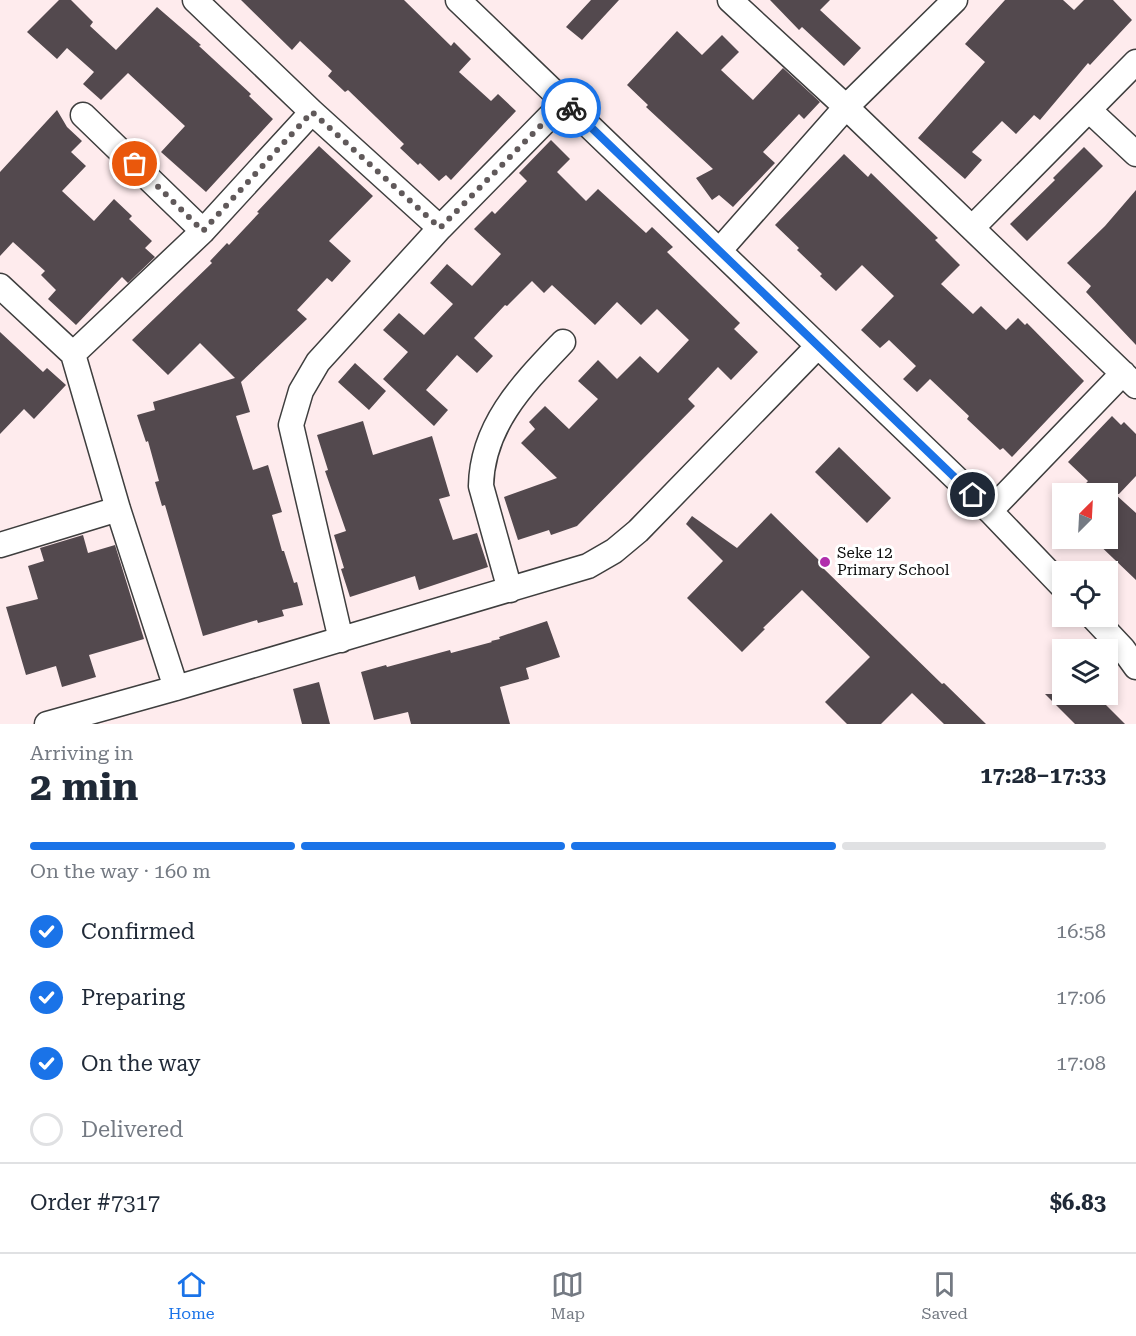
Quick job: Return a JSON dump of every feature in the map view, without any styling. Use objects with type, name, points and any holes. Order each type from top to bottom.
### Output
[{"type":"street","points":[[195,0],[312,112],[440,228]]},
{"type":"street","points":[[458,0],[990,511],[1052,576]]},
{"type":"street","points":[[730,0],[846,107],[1130,380],[990,511]]},
{"type":"street","points":[[719,251],[846,107],[955,0]]},
{"type":"street","points":[[972,228],[1136,62]]},
{"type":"street","points":[[341,640],[291,425],[301,391],[318,362],[440,228],[564,102]]},
{"type":"street","points":[[1089,110],[1136,154]]},
{"type":"street","points":[[73,354],[203,231],[312,112]]},
{"type":"street","points":[[83,114],[203,231]]},
{"type":"street","points":[[0,286],[73,354],[118,509],[176,688]]},
{"type":"street","points":[[510,590],[481,486],[482,471],[493,432],[502,413],[523,385],[563,342]]},
{"type":"street","points":[[47,724],[75,720],[588,566],[614,551],[638,531],[818,346]]},
{"type":"street","points":[[0,545],[118,509]]},
{"type":"street","points":[[1102,627],[1123,649],[1136,668]]},
{"type":"building","points":[[59,0],[71,0],[93,22],[90,26],[116,50],[157,7],[201,45],[199,46],[251,94],[249,96],[273,119],[206,192],[161,152],[185,126],[128,73],[101,100],[83,84],[94,72],[67,48],[57,59],[27,32]]},
{"type":"building","points":[[241,0],[404,0],[451,46],[454,42],[471,59],[459,72],[491,101],[498,94],[516,111],[451,180],[446,175],[439,181],[400,148],[404,144],[348,90],[345,92],[328,76],[332,71],[300,41],[292,50]]},
{"type":"building","points":[[591,0],[619,0],[582,40],[566,27]]},
{"type":"building","points":[[770,0],[830,0],[820,10],[861,48],[844,66],[802,27],[799,30]]},
{"type":"building","points":[[1005,0],[1063,0],[1074,10],[1084,0],[1113,0],[1132,20],[1090,65],[1088,63],[1040,120],[1034,115],[1016,134],[1002,121],[972,152],[982,160],[965,179],[918,138],[985,62],[965,44]]},
{"type":"building","points":[[677,31],[702,55],[722,35],[739,52],[721,70],[753,100],[783,68],[820,102],[804,119],[799,114],[763,152],[775,163],[733,207],[719,195],[712,200],[696,178],[713,169],[646,107],[648,105],[627,85]]},
{"type":"building","points":[[57,110],[67,127],[82,141],[71,152],[86,166],[62,191],[94,221],[114,199],[132,216],[129,219],[152,241],[145,248],[155,257],[128,283],[122,277],[76,325],[48,299],[56,290],[41,275],[45,271],[13,242],[0,256],[0,172]]},
{"type":"building","points":[[551,140],[570,159],[557,172],[586,201],[598,189],[646,233],[652,227],[673,247],[667,252],[740,323],[734,329],[758,352],[731,380],[718,367],[688,399],[695,406],[577,526],[551,535],[549,530],[518,540],[504,497],[557,478],[521,443],[535,429],[529,422],[545,406],[569,429],[598,399],[578,381],[598,360],[617,379],[640,356],[658,373],[689,340],[657,309],[641,325],[617,302],[595,325],[552,285],[544,293],[532,281],[507,306],[505,305],[474,338],[493,356],[477,373],[457,355],[426,390],[448,410],[434,426],[383,379],[408,352],[383,330],[399,313],[424,335],[453,304],[430,283],[447,264],[472,286],[501,254],[474,229],[492,211],[495,214],[527,181],[519,173]]},
{"type":"building","points":[[319,146],[373,196],[329,241],[351,261],[332,282],[327,278],[297,310],[307,319],[241,382],[250,412],[236,416],[253,470],[268,465],[282,512],[272,515],[282,551],[284,551],[294,583],[297,582],[303,605],[282,610],[284,616],[258,623],[257,620],[203,636],[165,505],[162,506],[155,482],[159,481],[148,441],[146,442],[137,415],[155,410],[153,402],[235,378],[200,343],[168,375],[132,340],[212,263],[210,261],[227,243],[229,245]]},
{"type":"building","points":[[1084,147],[1103,166],[1027,241],[1010,224],[1055,180],[1053,178]]},
{"type":"building","points":[[844,154],[868,177],[871,173],[938,238],[935,240],[960,265],[941,284],[973,314],[981,306],[1006,330],[1018,318],[1025,325],[1027,323],[1084,381],[1012,457],[1003,448],[1000,450],[967,419],[969,416],[930,379],[917,392],[903,379],[916,366],[889,340],[880,348],[861,330],[894,296],[862,265],[836,291],[797,250],[799,248],[775,225]]},
{"type":"building","points":[[1136,190],[1136,345],[1086,292],[1091,286],[1067,263],[1105,226]]},
{"type":"building","points":[[0,332],[43,372],[47,368],[66,385],[34,419],[24,409],[0,434]]},
{"type":"building","points":[[355,363],[386,391],[369,410],[338,382]]},
{"type":"building","points":[[1112,416],[1121,425],[1124,422],[1136,434],[1136,476],[1119,494],[1118,483],[1086,483],[1088,481],[1068,462]]},
{"type":"building","points":[[363,421],[373,455],[432,436],[450,496],[439,499],[453,540],[477,533],[488,567],[419,590],[415,576],[350,597],[334,535],[346,531],[325,471],[328,470],[317,435]]},
{"type":"building","points":[[839,447],[891,498],[867,523],[815,472]]},
{"type":"building","points":[[1118,497],[1136,513],[1136,580],[1104,549],[1118,549]]},
{"type":"building","points":[[771,513],[825,566],[823,568],[986,724],[944,724],[912,693],[881,724],[847,724],[825,702],[870,657],[802,590],[742,652],[687,598],[723,561],[686,524],[692,516],[737,548]]},
{"type":"building","points":[[83,535],[88,553],[115,545],[144,639],[89,655],[96,677],[62,687],[56,666],[26,675],[6,607],[38,599],[28,566],[44,561],[40,548]]},
{"type":"building","points":[[547,621],[560,657],[526,668],[529,679],[500,687],[510,724],[411,724],[408,712],[374,720],[361,672],[492,642],[500,639],[499,637]]},
{"type":"building","points":[[319,682],[330,724],[302,724],[293,689]]},
{"type":"building","points":[[1045,694],[1052,694],[1052,701]]},
{"type":"building","points":[[1056,705],[1106,705],[1125,724],[1075,724]]},
{"type":"way so far","points":[[135,164],[203,231],[312,112],[440,228],[564,102],[571,108]]},
{"type":"place","name":"Seke 12 Primary School","points":[[825,562]]},
{"type":"route","points":[[571,108],[973,495]]}]
